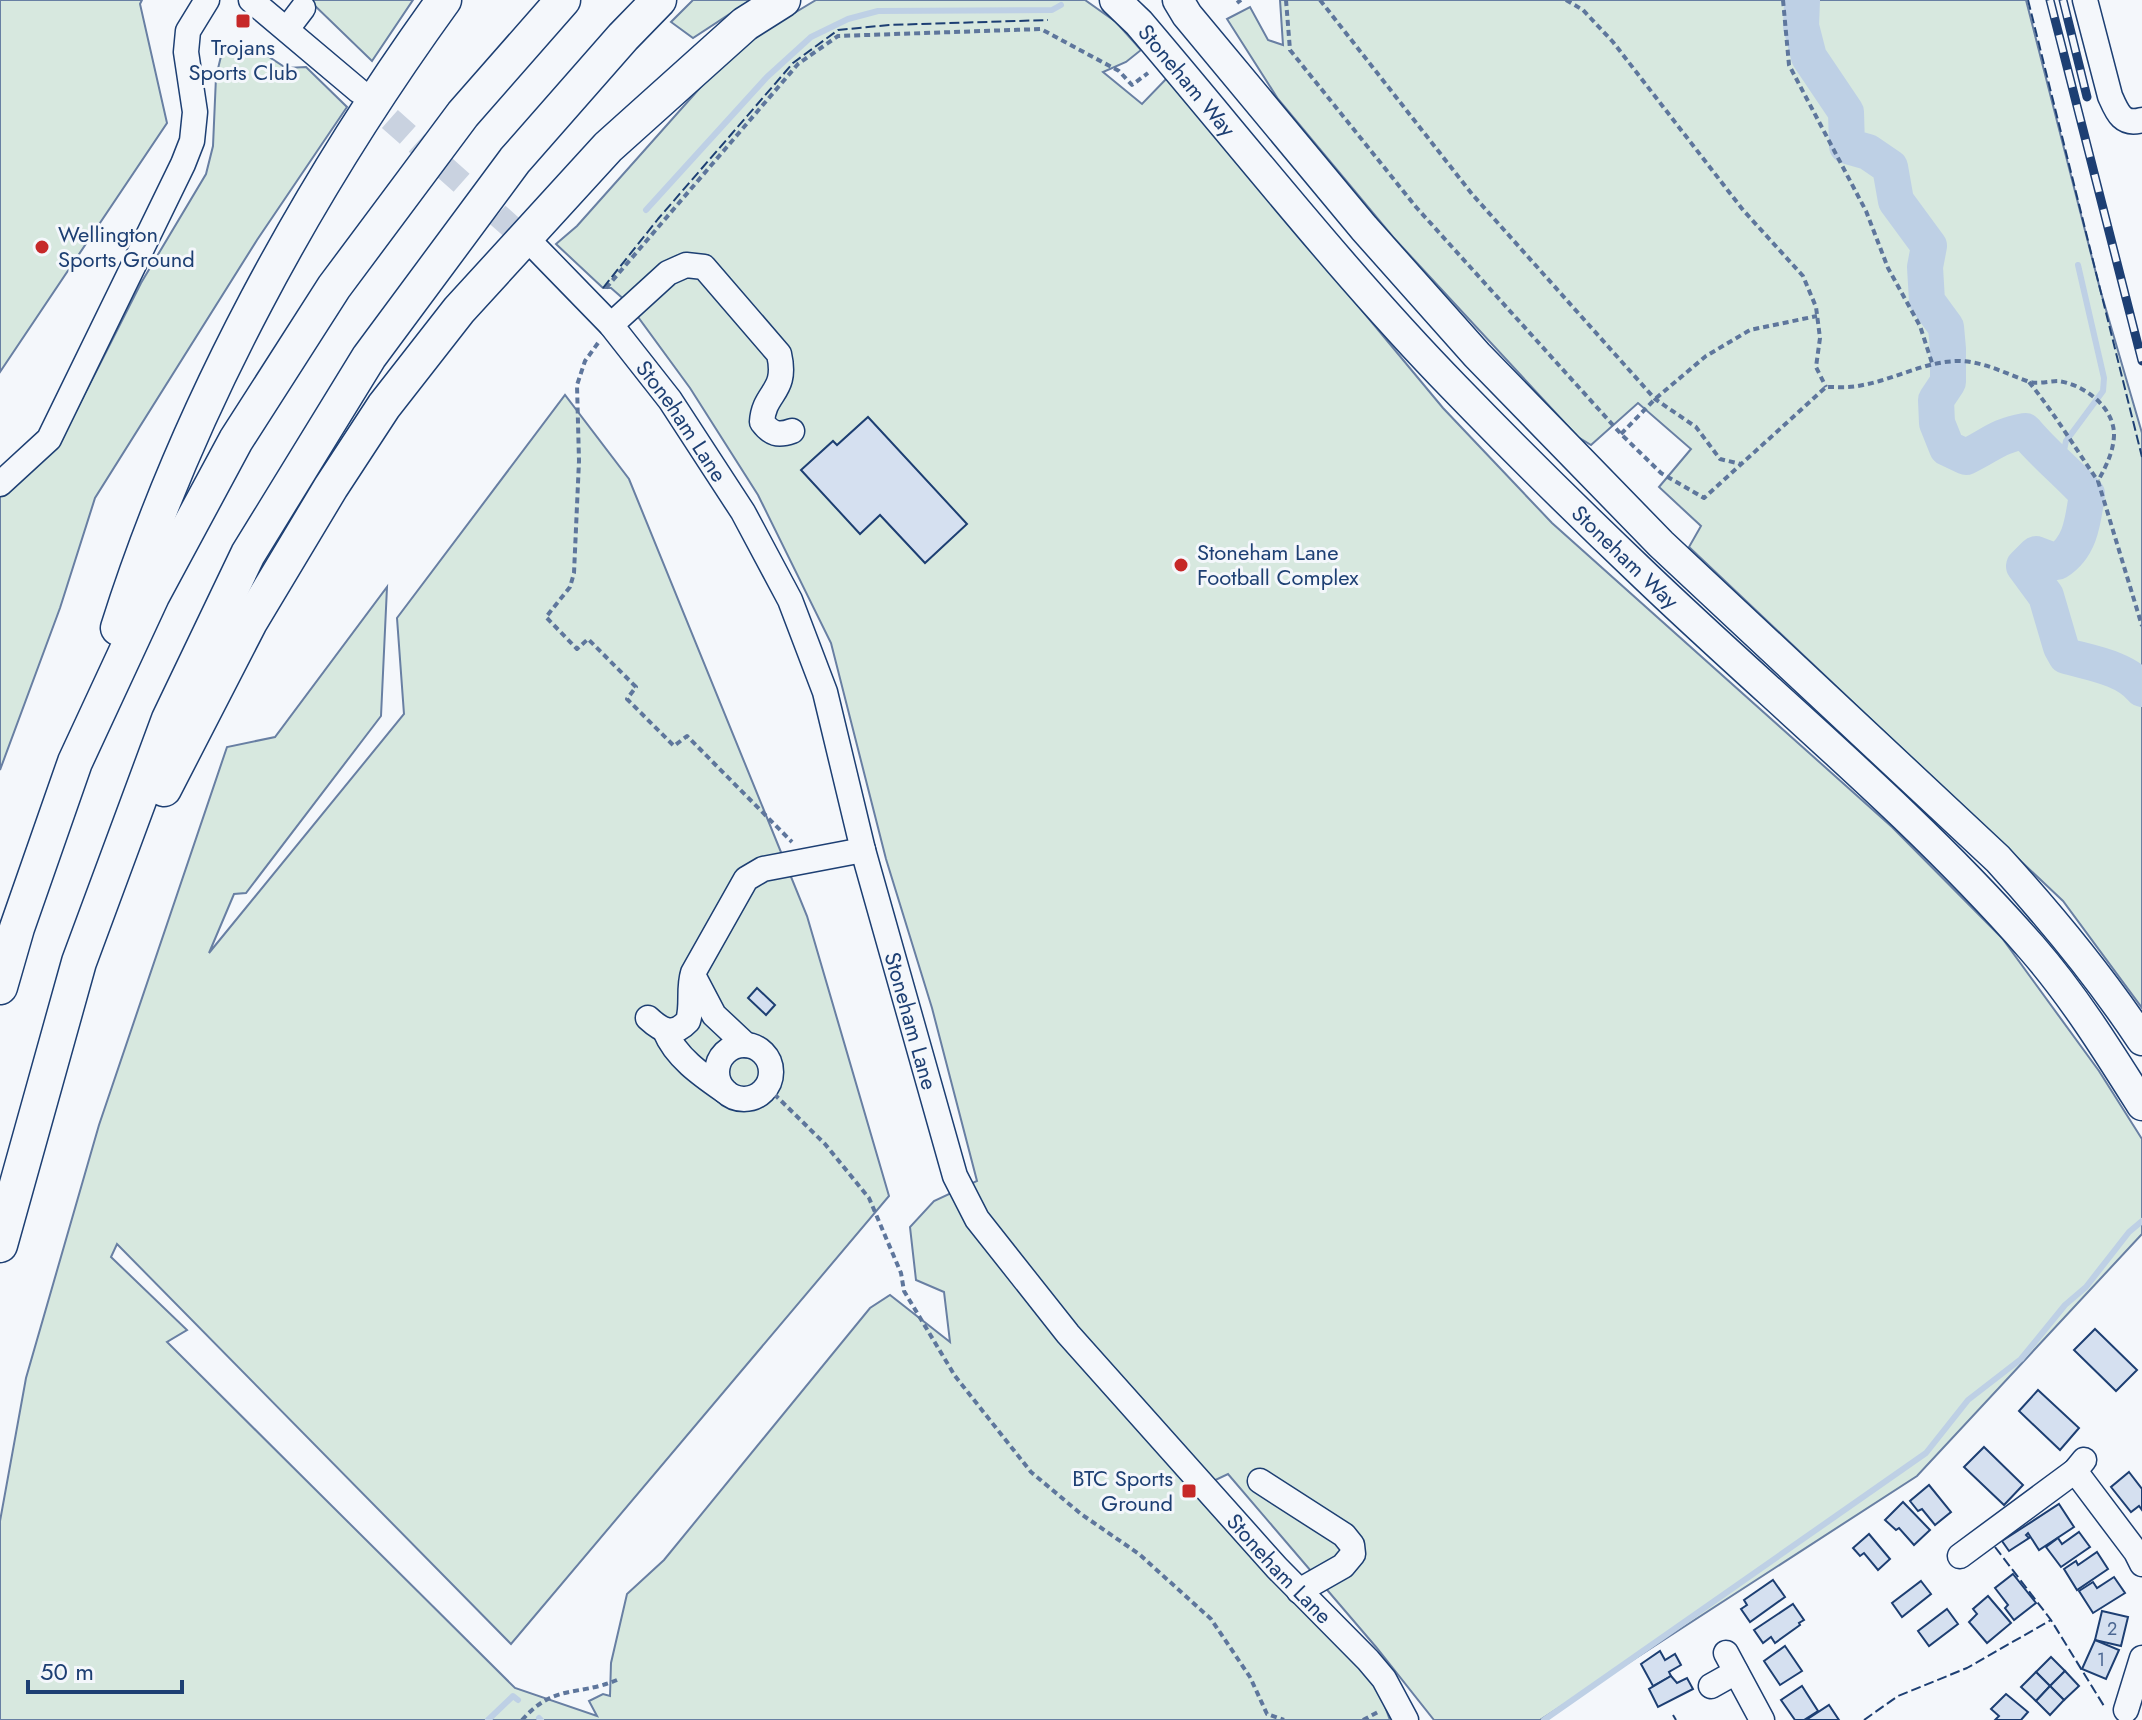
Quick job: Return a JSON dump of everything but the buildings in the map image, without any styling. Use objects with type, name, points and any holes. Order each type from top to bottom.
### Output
[{"type":"highway","points":[[0,987],[131,588],[180,456],[250,315],[327,178],[444,0]]},
{"type":"highway","points":[[75,762],[152,596],[236,440],[334,287],[463,114],[563,0]]},
{"type":"highway","points":[[0,1245],[79,962],[169,719],[248,554],[369,357],[481,205],[515,160],[659,0]]},
{"type":"highway","points":[[79,962],[189,737],[250,622],[384,406],[459,310],[608,147],[745,24],[783,0]]},
{"type":"main road","name":"Stoneham Way","points":[[1115,0],[1139,23],[1331,252],[1454,387],[1640,572],[1937,847],[1986,897],[2051,973],[2102,1042],[2142,1105]]},
{"type":"main road","name":"Stoneham Way","points":[[1178,0],[1196,26],[1364,228],[1477,355],[1661,544],[1998,859],[2047,912],[2092,968],[2142,1040]]},
{"type":"street","points":[[0,484],[49,439],[183,164],[192,141],[195,112],[186,52],[188,31],[207,0]]},
{"type":"street","points":[[251,0],[359,91]]},
{"type":"street","points":[[2085,0],[2116,110],[2122,119],[2131,123],[2142,120]]},
{"type":"street","points":[[287,29],[303,8]]},
{"type":"street","name":"Stoneham Lane","points":[[538,250],[611,325],[670,400],[743,512],[790,600],[825,692],[863,850],[955,1176],[977,1219],[1068,1334],[1299,1591],[1384,1679],[1406,1720]]},
{"type":"street","points":[[611,325],[678,267],[694,264],[704,267],[779,354],[783,370],[780,385],[762,412],[762,422],[769,431],[780,435],[792,431]]},
{"type":"street","points":[[693,973],[714,1015],[746,1045],[762,1052],[768,1060],[771,1069],[767,1087],[752,1098],[743,1099],[726,1092],[703,1076],[670,1044],[657,1025],[681,1028],[688,1021],[691,1005],[689,983],[693,973],[746,879],[763,869],[863,850]]},
{"type":"street","points":[[726,1092],[718,1078],[719,1062],[730,1049],[746,1045]]},
{"type":"street","points":[[1960,1556],[2080,1465],[2140,1555]]},
{"type":"street","points":[[1260,1481],[1344,1535],[1352,1545],[1353,1554],[1343,1566],[1299,1591]]},
{"type":"street","points":[[2123,1717],[2142,1658]]},
{"type":"street","points":[[1711,1686],[1731,1663],[1762,1720]]},
{"type":"path","points":[[1286,0],[1290,50],[1416,207],[1621,434],[1661,473],[1704,498],[1826,387],[1862,386],[1934,363],[1958,361],[1983,364],[2029,382],[2054,413],[2064,433],[2098,481],[2142,626]]},
{"type":"path","points":[[1320,0],[1472,194],[1655,399],[1696,427],[1720,459],[1741,464]]},
{"type":"path","points":[[1566,0],[1583,10],[1613,42],[1743,210],[1803,276],[1816,307],[1820,338],[1816,367],[1826,387]]},
{"type":"path","points":[[1783,0],[1789,65],[1866,211],[1888,268],[1920,326],[1934,363]]},
{"type":"path","points":[[591,304],[798,64],[838,36],[1041,29],[1119,71],[1132,85],[1155,67]]},
{"type":"path","points":[[1621,434],[1655,399],[1706,356],[1750,330],[1817,316]]},
{"type":"path","points":[[611,325],[585,361],[577,385],[579,461],[574,573],[570,587],[546,617],[577,649],[588,639],[636,687],[627,699],[674,746],[687,736],[815,861]]},
{"type":"path","points":[[2029,382],[2058,381],[2084,387],[2102,406],[2114,432],[2111,458],[2098,481]]},
{"type":"path","points":[[767,1087],[825,1144],[869,1198],[901,1273],[904,1291],[955,1376],[1031,1472],[1081,1514],[1139,1554],[1211,1619],[1250,1677],[1267,1714],[1284,1720]]},
{"type":"path","points":[[522,1720],[538,1703],[550,1697],[563,1692],[595,1689],[617,1680]]},
{"type":"shaded area","name":"Wellington Sports Ground","points":[[0,0],[142,0],[140,4],[167,123],[0,372]]},
{"type":"shaded area","points":[[309,0],[413,0],[372,61]]},
{"type":"shaded area","points":[[693,0],[751,0],[693,38],[671,22]]},
{"type":"shaded area","points":[[816,0],[1085,0],[1116,22],[1141,50],[1126,62],[1103,72],[1142,104],[1168,77],[1443,408],[1552,523],[1892,827],[2002,938],[2099,1071],[2142,1139],[2142,1234],[1917,1476],[1540,1720],[1434,1720],[1228,1474],[1192,1491],[1255,1561],[1374,1677],[1390,1720],[0,1720],[0,1521],[26,1378],[99,1125],[227,747],[275,737],[387,587],[381,716],[246,893],[234,894],[209,953],[404,714],[397,618],[565,395],[629,479],[807,916],[889,1196],[511,1644],[117,1244],[111,1257],[187,1330],[167,1342],[515,1688],[597,1716],[589,1701],[603,1694],[610,1696],[611,1663],[627,1594],[664,1560],[870,1308],[890,1295],[950,1342],[944,1292],[916,1280],[910,1227],[934,1201],[977,1181],[932,1008],[886,859],[831,643],[758,495],[690,388],[627,302],[611,288],[603,288],[556,244],[577,226],[723,62],[766,30]]},
{"type":"shaded area","points":[[1280,0],[2026,0],[2100,289],[2142,433],[2142,1008],[2063,901],[1689,547],[1701,526],[1659,487],[1691,449],[1638,403],[1591,445],[1578,437],[1393,237],[1278,99],[1227,19],[1250,7],[1268,40],[1283,45]]},
{"type":"shaded area","points":[[241,44],[257,49],[286,68],[306,67],[347,107],[257,240],[95,498],[60,608],[0,770],[0,495],[61,441],[141,283],[206,174],[213,146],[216,77],[222,52]]},
{"type":"waterway","points":[[1802,0],[1801,26],[1809,57],[1846,112],[1847,146],[1868,152],[1890,167],[1896,201],[1929,246],[1925,267],[1927,301],[1946,327],[1948,349],[1948,382],[1936,400],[1937,423],[1947,448],[1966,457],[2001,438],[2025,431],[2087,494],[2080,532],[2065,556],[2057,562],[2036,554],[2024,566],[2046,596],[2066,656],[2117,671],[2142,689]]},
{"type":"waterway","points":[[646,210],[767,77],[811,37],[848,19],[878,11],[1052,10],[1061,5]]},
{"type":"waterway","points":[[2061,465],[2066,441],[2103,391],[2104,378],[2078,265]]},
{"type":"waterway","points":[[1544,1720],[1926,1453],[1968,1400],[2021,1359],[2065,1305],[2086,1287],[2129,1232],[2142,1221]]},
{"type":"waterway","points":[[488,1720],[513,1696],[518,1700]]},
{"type":"tunnel","points":[[363,95],[536,249]]},
{"type":"railway","points":[[2050,0],[2142,361]]},
{"type":"railway","points":[[2063,0],[2087,97]]},
{"type":"fence","points":[[2028,0],[2142,457]]},
{"type":"fence","points":[[603,288],[658,219],[793,63],[838,30],[889,25],[1048,20]]},
{"type":"fence","points":[[1995,1547],[2051,1620],[2104,1706]]},
{"type":"fence","points":[[1864,1720],[1898,1696],[1967,1668],[2051,1620]]},
{"type":"fence","points":[[1673,1715],[1676,1720]]},
{"type":"place","name":"Trojans Sports Club","points":[[243,21]]},
{"type":"place","name":"Wellington Sports Ground","points":[[42,247]]},
{"type":"place","name":"Stoneham Lane Football Complex","points":[[1181,565]]},
{"type":"place","name":"BTC Sports Ground","points":[[1189,1491]]}]
